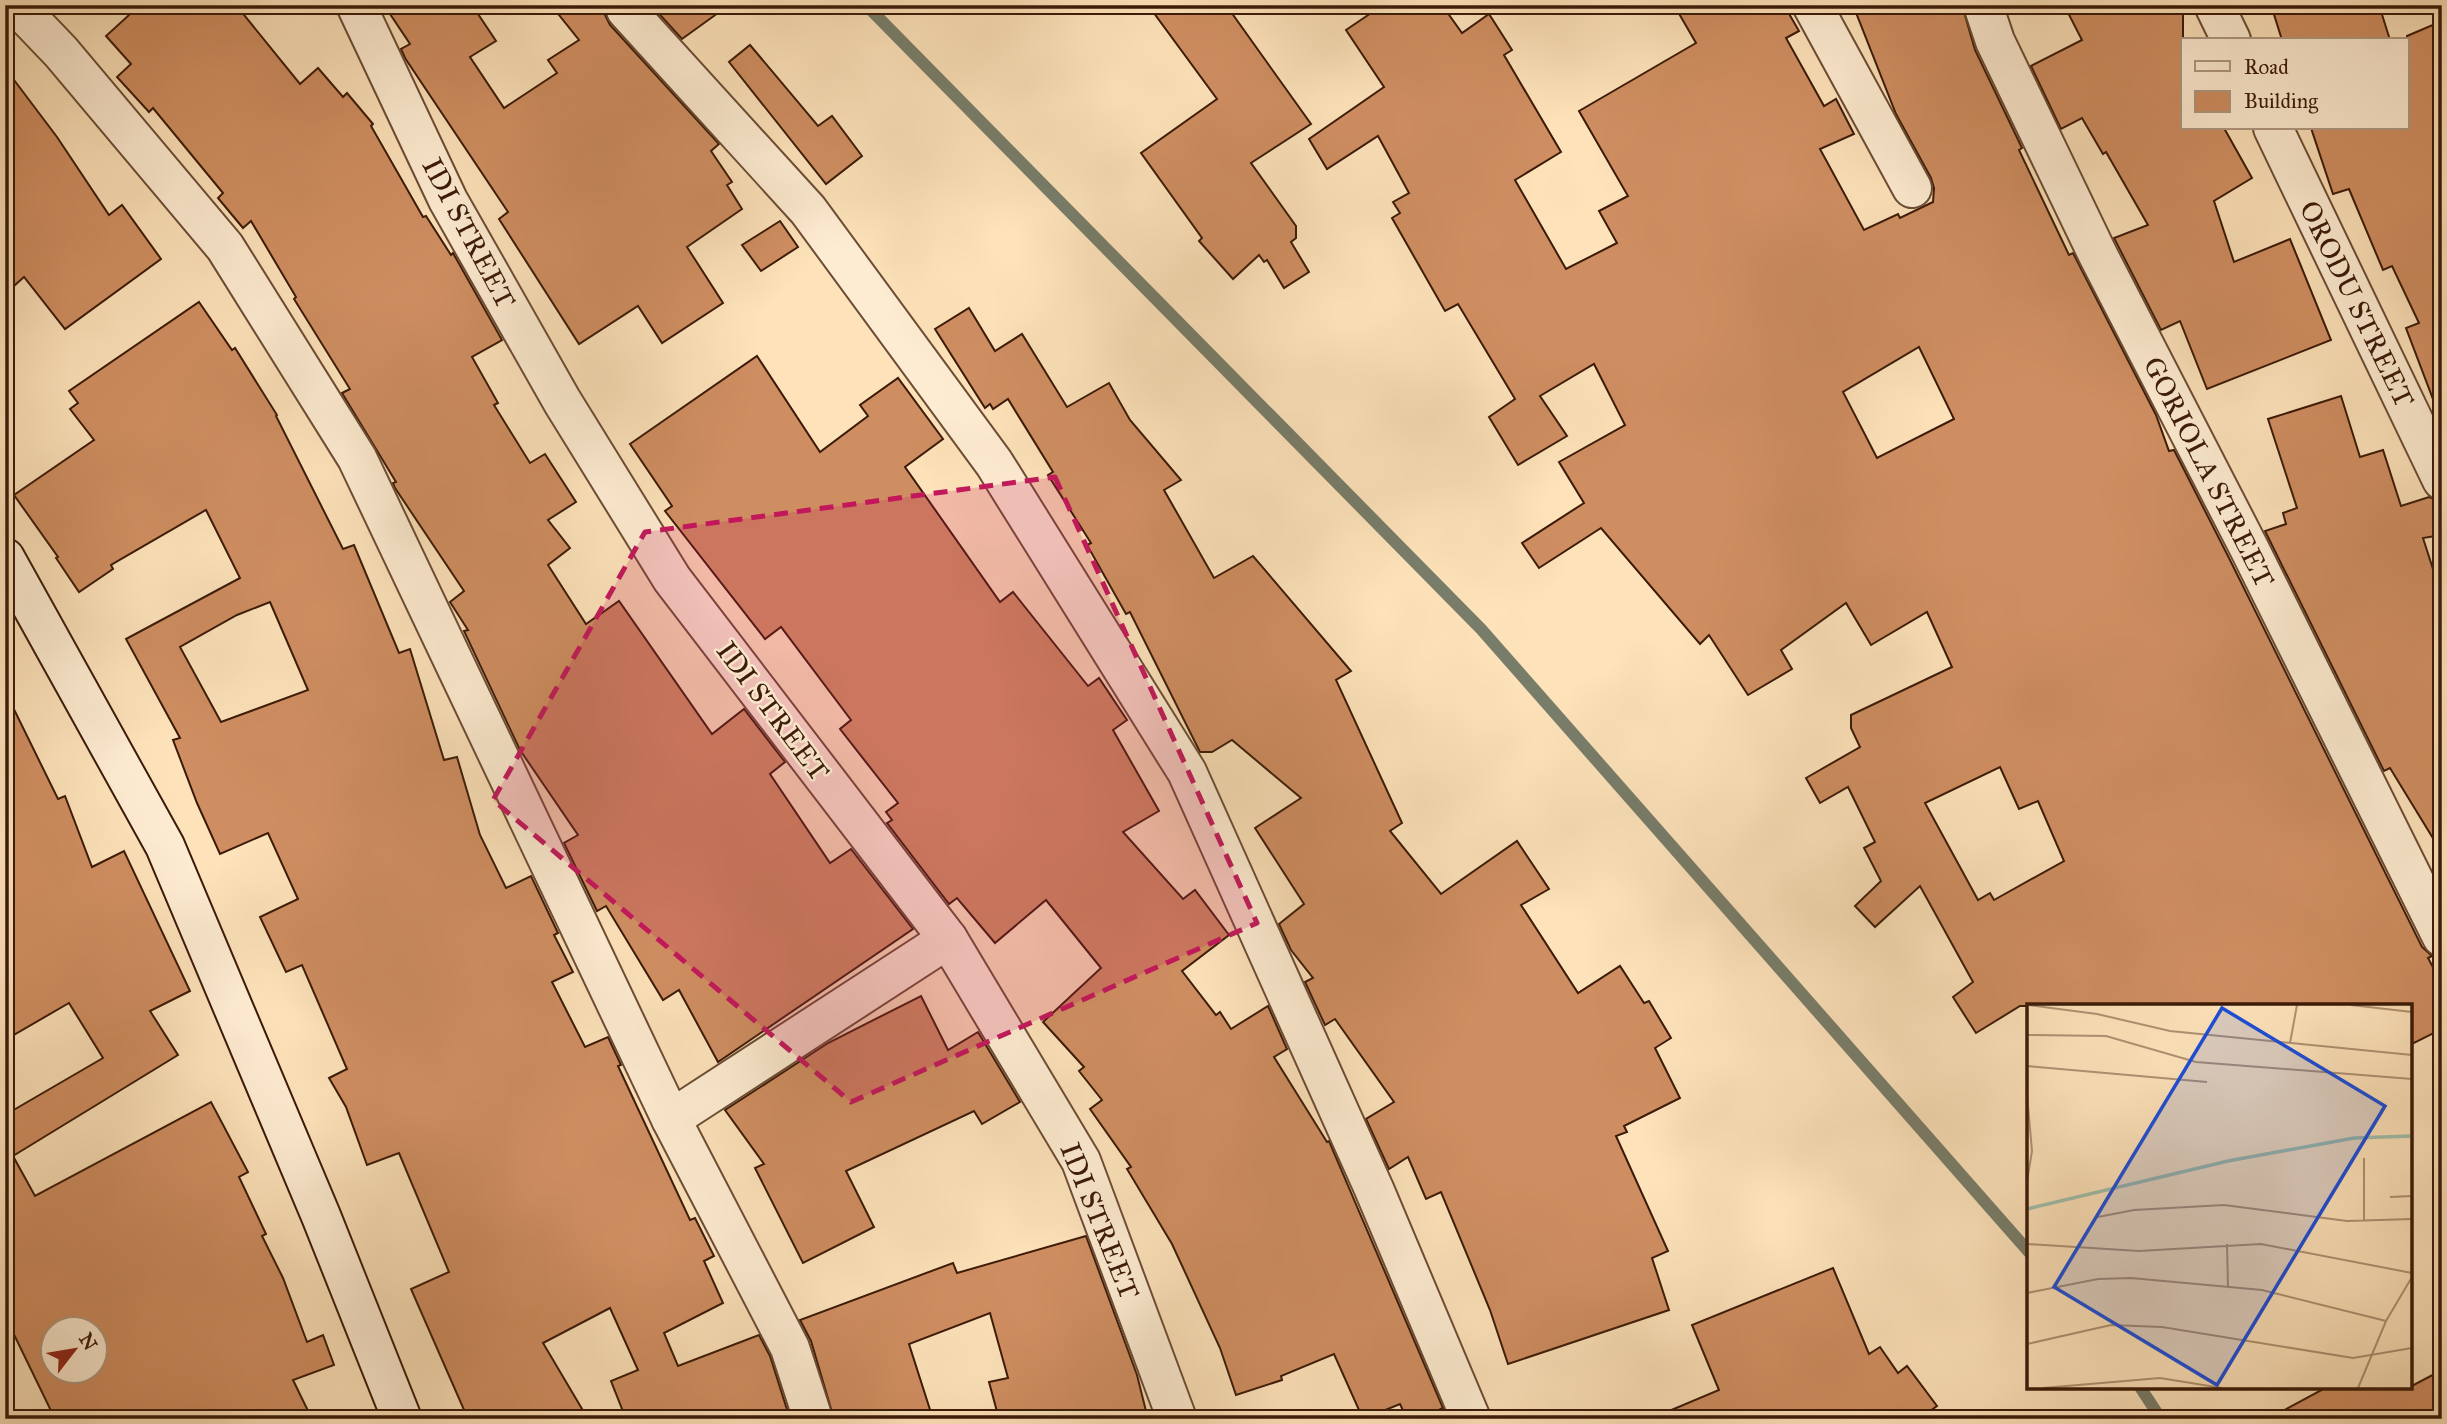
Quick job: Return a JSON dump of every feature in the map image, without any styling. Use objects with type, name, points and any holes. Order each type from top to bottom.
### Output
[{"type":"street","points":[[16,5],[61,52],[225,247],[356,458],[671,1119],[790,1348],[813,1419]]},
{"type":"street","name":"IDI STREET","points":[[356,5],[448,200],[562,401],[672,579],[948,939],[1081,1161],[1177,1419]]},
{"type":"street","points":[[1812,5],[1912,188]]},
{"type":"street","name":"GORIOLA STREET","points":[[1983,5],[1995,41],[2098,256],[2249,548],[2442,937]]},
{"type":"street","points":[[2214,5],[2230,38]]},
{"type":"street","points":[[626,10],[808,210],[994,463],[1187,772],[1374,1189],[1471,1419]]},
{"type":"street","name":"ORODU STREET","points":[[2274,130],[2442,480]]},
{"type":"street","points":[[5,558],[165,846],[316,1203],[402,1419]]},
{"type":"street","points":[[671,1119],[948,939]]},
{"type":"highlighted area","points":[[1055,477],[1257,923],[851,1102],[493,800],[645,532]]},
{"type":"building","points":[[140,5],[236,5],[300,84],[318,68],[343,97],[347,93],[373,124],[371,126],[423,217],[426,216],[451,255],[453,253],[502,340],[472,357],[498,403],[494,405],[530,463],[545,454],[576,502],[548,520],[570,548],[548,565],[586,624],[619,601],[712,734],[744,709],[785,762],[770,774],[830,863],[851,849],[913,929],[718,1062],[679,990],[663,1000],[606,906],[597,911],[564,843],[578,835],[520,750],[464,631],[468,630],[450,602],[464,591],[395,488],[393,483],[396,482],[342,393],[350,389],[294,299],[296,297],[251,221],[243,228],[218,198],[223,193],[153,108],[149,112],[117,77],[131,64],[106,36]]},
{"type":"building","points":[[384,5],[472,5],[496,41],[470,57],[504,108],[557,73],[548,60],[579,40],[551,5],[605,5],[605,15],[610,25],[719,144],[711,151],[732,182],[727,185],[742,209],[687,247],[723,303],[662,343],[638,306],[579,344],[499,219],[508,212],[405,58],[401,49],[410,44]]},
{"type":"building","points":[[651,5],[729,5],[682,39]]},
{"type":"building","points":[[1148,5],[1226,5],[1311,124],[1251,163],[1296,226],[1296,238],[1291,242],[1309,272],[1284,288],[1267,260],[1264,262],[1259,255],[1233,279],[1199,241],[1202,238],[1141,153],[1217,99]]},
{"type":"building","points":[[1383,5],[1442,5],[1462,33],[1489,14],[1512,50],[1504,55],[1561,152],[1515,180],[1566,269],[1617,243],[1599,211],[1628,196],[1579,111],[1696,43],[1674,5],[1784,5],[1799,31],[1786,38],[1824,106],[1836,99],[1854,134],[1820,149],[1864,230],[1898,214],[1900,218],[1933,202],[1934,188],[1896,114],[1853,5],[1962,5],[1975,50],[2069,255],[2073,253],[2156,415],[2169,451],[2174,450],[2422,947],[2432,956],[2428,958],[2442,984],[2442,1029],[2412,1044],[2412,1004],[2027,1004],[1976,1033],[1953,997],[1973,982],[1920,886],[1875,927],[1855,906],[1881,881],[1864,848],[1875,842],[1848,787],[1820,803],[1806,778],[1860,747],[1851,728],[1851,715],[1952,667],[1927,612],[1871,645],[1846,603],[1781,650],[1792,669],[1748,695],[1709,635],[1700,644],[1601,528],[1539,568],[1522,543],[1584,503],[1559,462],[1625,425],[1594,364],[1540,396],[1567,436],[1518,465],[1489,417],[1515,399],[1458,304],[1445,311],[1392,218],[1400,213],[1393,202],[1409,193],[1378,136],[1327,169],[1309,139],[1384,87],[1346,30]],"holes":[[[1919,347],[1954,419],[1877,458],[1843,392]],[[2000,767],[2019,809],[2038,801],[2064,861],[1994,900],[1990,893],[1978,900],[1925,803]]]},
{"type":"building","points":[[2064,5],[2183,5],[2181,130],[2225,130],[2252,178],[2214,201],[2234,262],[2290,239],[2331,340],[2207,389],[2180,321],[2161,330],[2114,238],[2148,225],[2106,152],[2103,154],[2082,118],[2061,129],[2031,66],[2082,40]]},
{"type":"building","points":[[2271,5],[2379,5],[2389,38],[2281,38]]},
{"type":"building","points":[[2442,21],[2442,415],[2439,415],[2406,328],[2419,323],[2392,266],[2383,270],[2349,189],[2333,194],[2312,130],[2408,130],[2407,36]]},
{"type":"building","points":[[750,45],[818,126],[832,116],[862,156],[826,184],[729,62]]},
{"type":"building","points":[[5,68],[57,137],[109,215],[122,205],[161,259],[65,329],[24,277],[5,294]]},
{"type":"building","points":[[780,221],[798,247],[761,271],[742,245]]},
{"type":"building","points":[[199,302],[232,350],[235,348],[277,415],[343,549],[354,545],[399,653],[410,649],[444,760],[457,757],[480,835],[506,888],[531,876],[558,933],[554,935],[573,972],[552,982],[585,1047],[608,1037],[621,1065],[618,1066],[690,1220],[695,1218],[714,1256],[704,1261],[723,1303],[664,1333],[678,1366],[759,1335],[770,1356],[790,1419],[626,1419],[611,1381],[638,1370],[610,1308],[543,1343],[588,1419],[468,1419],[411,1289],[449,1272],[399,1153],[367,1165],[346,1107],[329,1078],[347,1069],[302,965],[286,972],[260,917],[298,899],[268,833],[220,854],[173,740],[180,738],[126,639],[240,578],[206,510],[111,565],[113,569],[79,592],[14,495],[94,440],[70,409],[78,403],[69,391]],"holes":[[[270,602],[308,690],[221,722],[180,647],[237,615]]]},
{"type":"building","points":[[969,308],[995,351],[1022,334],[1067,407],[1109,383],[1130,420],[1181,480],[1164,490],[1214,578],[1253,556],[1351,671],[1336,680],[1402,823],[1390,831],[1441,894],[1517,841],[1549,889],[1521,905],[1578,993],[1620,966],[1644,1003],[1649,1001],[1671,1038],[1655,1048],[1680,1098],[1624,1126],[1627,1132],[1616,1136],[1668,1251],[1652,1258],[1669,1310],[1508,1364],[1490,1310],[1441,1192],[1426,1199],[1408,1157],[1389,1169],[1366,1119],[1394,1102],[1335,1019],[1325,1025],[1305,982],[1313,978],[1291,950],[1279,924],[1304,904],[1255,828],[1301,798],[1232,740],[1212,752],[1200,752],[1130,612],[1126,614],[1087,545],[1091,543],[1048,475],[1053,472],[1008,399],[993,409],[990,404],[985,408],[935,329]]},
{"type":"building","points":[[757,356],[820,452],[868,416],[860,405],[898,378],[943,439],[905,467],[1000,602],[1013,592],[1088,686],[1099,678],[1127,720],[1113,730],[1159,811],[1123,832],[1183,899],[1195,890],[1229,935],[1182,971],[1216,1015],[1220,1012],[1231,1029],[1268,1006],[1287,1049],[1274,1057],[1327,1142],[1329,1141],[1443,1408],[1420,1419],[1407,1419],[1400,1404],[1363,1419],[1334,1354],[1281,1376],[1282,1380],[1236,1395],[1220,1348],[1172,1244],[1127,1169],[1131,1167],[1090,1109],[1102,1100],[1079,1071],[1084,1067],[1043,1022],[1101,968],[1046,900],[995,943],[957,898],[949,904],[887,823],[892,820],[886,812],[898,803],[840,729],[851,720],[781,627],[765,639],[665,511],[672,506],[630,444]]},
{"type":"building","points":[[2341,396],[2360,457],[2383,450],[2401,506],[2429,497],[2442,502],[2442,535],[2423,538],[2442,597],[2442,853],[2390,768],[2384,771],[2265,531],[2286,524],[2283,513],[2297,508],[2268,419]]},
{"type":"building","points":[[5,691],[58,799],[65,796],[92,867],[124,851],[190,991],[150,1011],[178,1055],[13,1156],[35,1196],[211,1102],[248,1172],[239,1177],[266,1234],[262,1236],[283,1278],[307,1342],[323,1335],[334,1365],[293,1380],[312,1419],[55,1419],[39,1386],[108,1386],[108,1316],[38,1316],[38,1384],[5,1316],[5,1115],[103,1058],[69,1003],[5,1040]]},
{"type":"building","points":[[921,996],[948,1050],[978,1032],[1020,1102],[982,1124],[974,1111],[846,1171],[874,1227],[803,1263],[755,1168],[764,1164],[725,1110],[828,1043]]},
{"type":"building","points":[[1086,1236],[1137,1375],[1148,1419],[999,1419],[989,1382],[1008,1378],[990,1313],[909,1344],[933,1419],[834,1419],[811,1341],[800,1320],[953,1263],[957,1273]]},
{"type":"building","points":[[1833,1268],[1869,1354],[1880,1347],[1898,1373],[1907,1366],[1937,1406],[1919,1419],[1650,1419],[1719,1390],[1692,1325]]},
{"type":"building","points":[[2442,1370],[2442,1419],[2268,1419],[2323,1389],[2412,1389],[2412,1386]]},
{"type":"waterway","points":[[866,5],[1481,629],[2027,1250]]},
{"type":"waterway","points":[[2141,1389],[2161,1419]]}]
